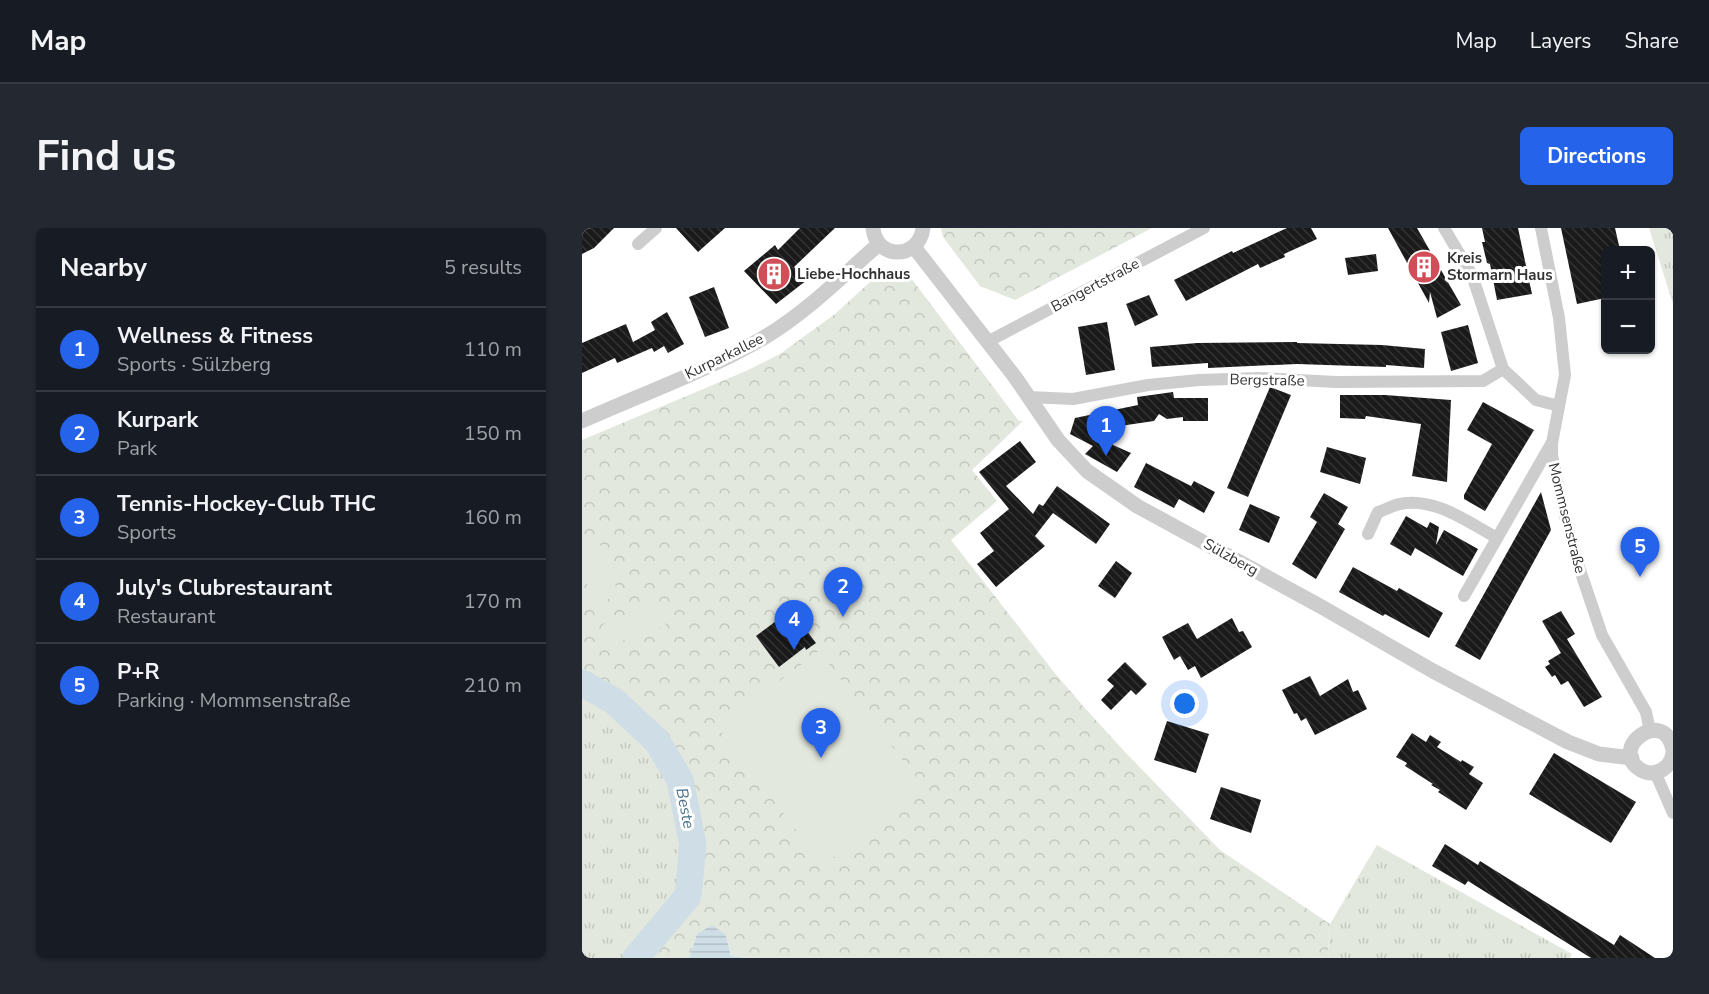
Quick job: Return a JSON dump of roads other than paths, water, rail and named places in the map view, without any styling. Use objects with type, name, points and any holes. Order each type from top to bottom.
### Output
[{"type":"street","points":[[638,244],[656,228]]},
{"type":"street","points":[[873,228],[879,244],[888,251],[897,253],[914,247],[919,242],[923,228]]},
{"type":"street","name":"Bangertstraße","points":[[987,342],[1204,228]]},
{"type":"street","points":[[1444,228],[1472,275],[1503,369],[1536,400],[1559,406]]},
{"type":"street","name":"Mommsenstraße","points":[[1541,228],[1560,330],[1565,375],[1552,443],[1552,455],[1564,514],[1578,567],[1602,635],[1646,712],[1650,730]]},
{"type":"street","name":"Kurparkallee","points":[[582,421],[737,352],[768,335],[804,309],[879,244]]},
{"type":"street","name":"Sülzberg","points":[[914,247],[1015,377],[1058,440],[1087,471],[1137,506],[1433,671],[1569,742],[1599,753],[1632,758],[1638,768],[1655,772]]},
{"type":"street","name":"Bergstraße","points":[[1028,397],[1073,399],[1148,385],[1250,378],[1336,382],[1483,381],[1503,369]]},
{"type":"street","points":[[1464,596],[1552,443]]},
{"type":"street","points":[[1368,534],[1378,512],[1401,504],[1433,505],[1497,538]]},
{"type":"street","points":[[1632,758],[1632,746],[1644,732],[1650,730],[1669,738],[1673,751],[1672,757],[1666,767],[1655,772],[1673,813]]},
{"type":"waterway","name":"Beste","points":[[582,683],[614,701],[657,741],[680,780],[693,845],[688,896],[636,958]]},
{"type":"place","name":"Kreis Stormarn Haus","points":[[1424,267]]},
{"type":"place","name":"Liebe-Hochhaus","points":[[774,274]]},
{"type":"place","name":"Wellness & Fitness","points":[[1106,456]]},
{"type":"place","name":"P+R","points":[[1640,577]]},
{"type":"place","name":"Kurpark","points":[[843,617]]},
{"type":"place","name":"July's Clubrestaurant","points":[[794,650]]},
{"type":"place","name":"Tennis-Hockey-Club THC","points":[[821,758]]}]
